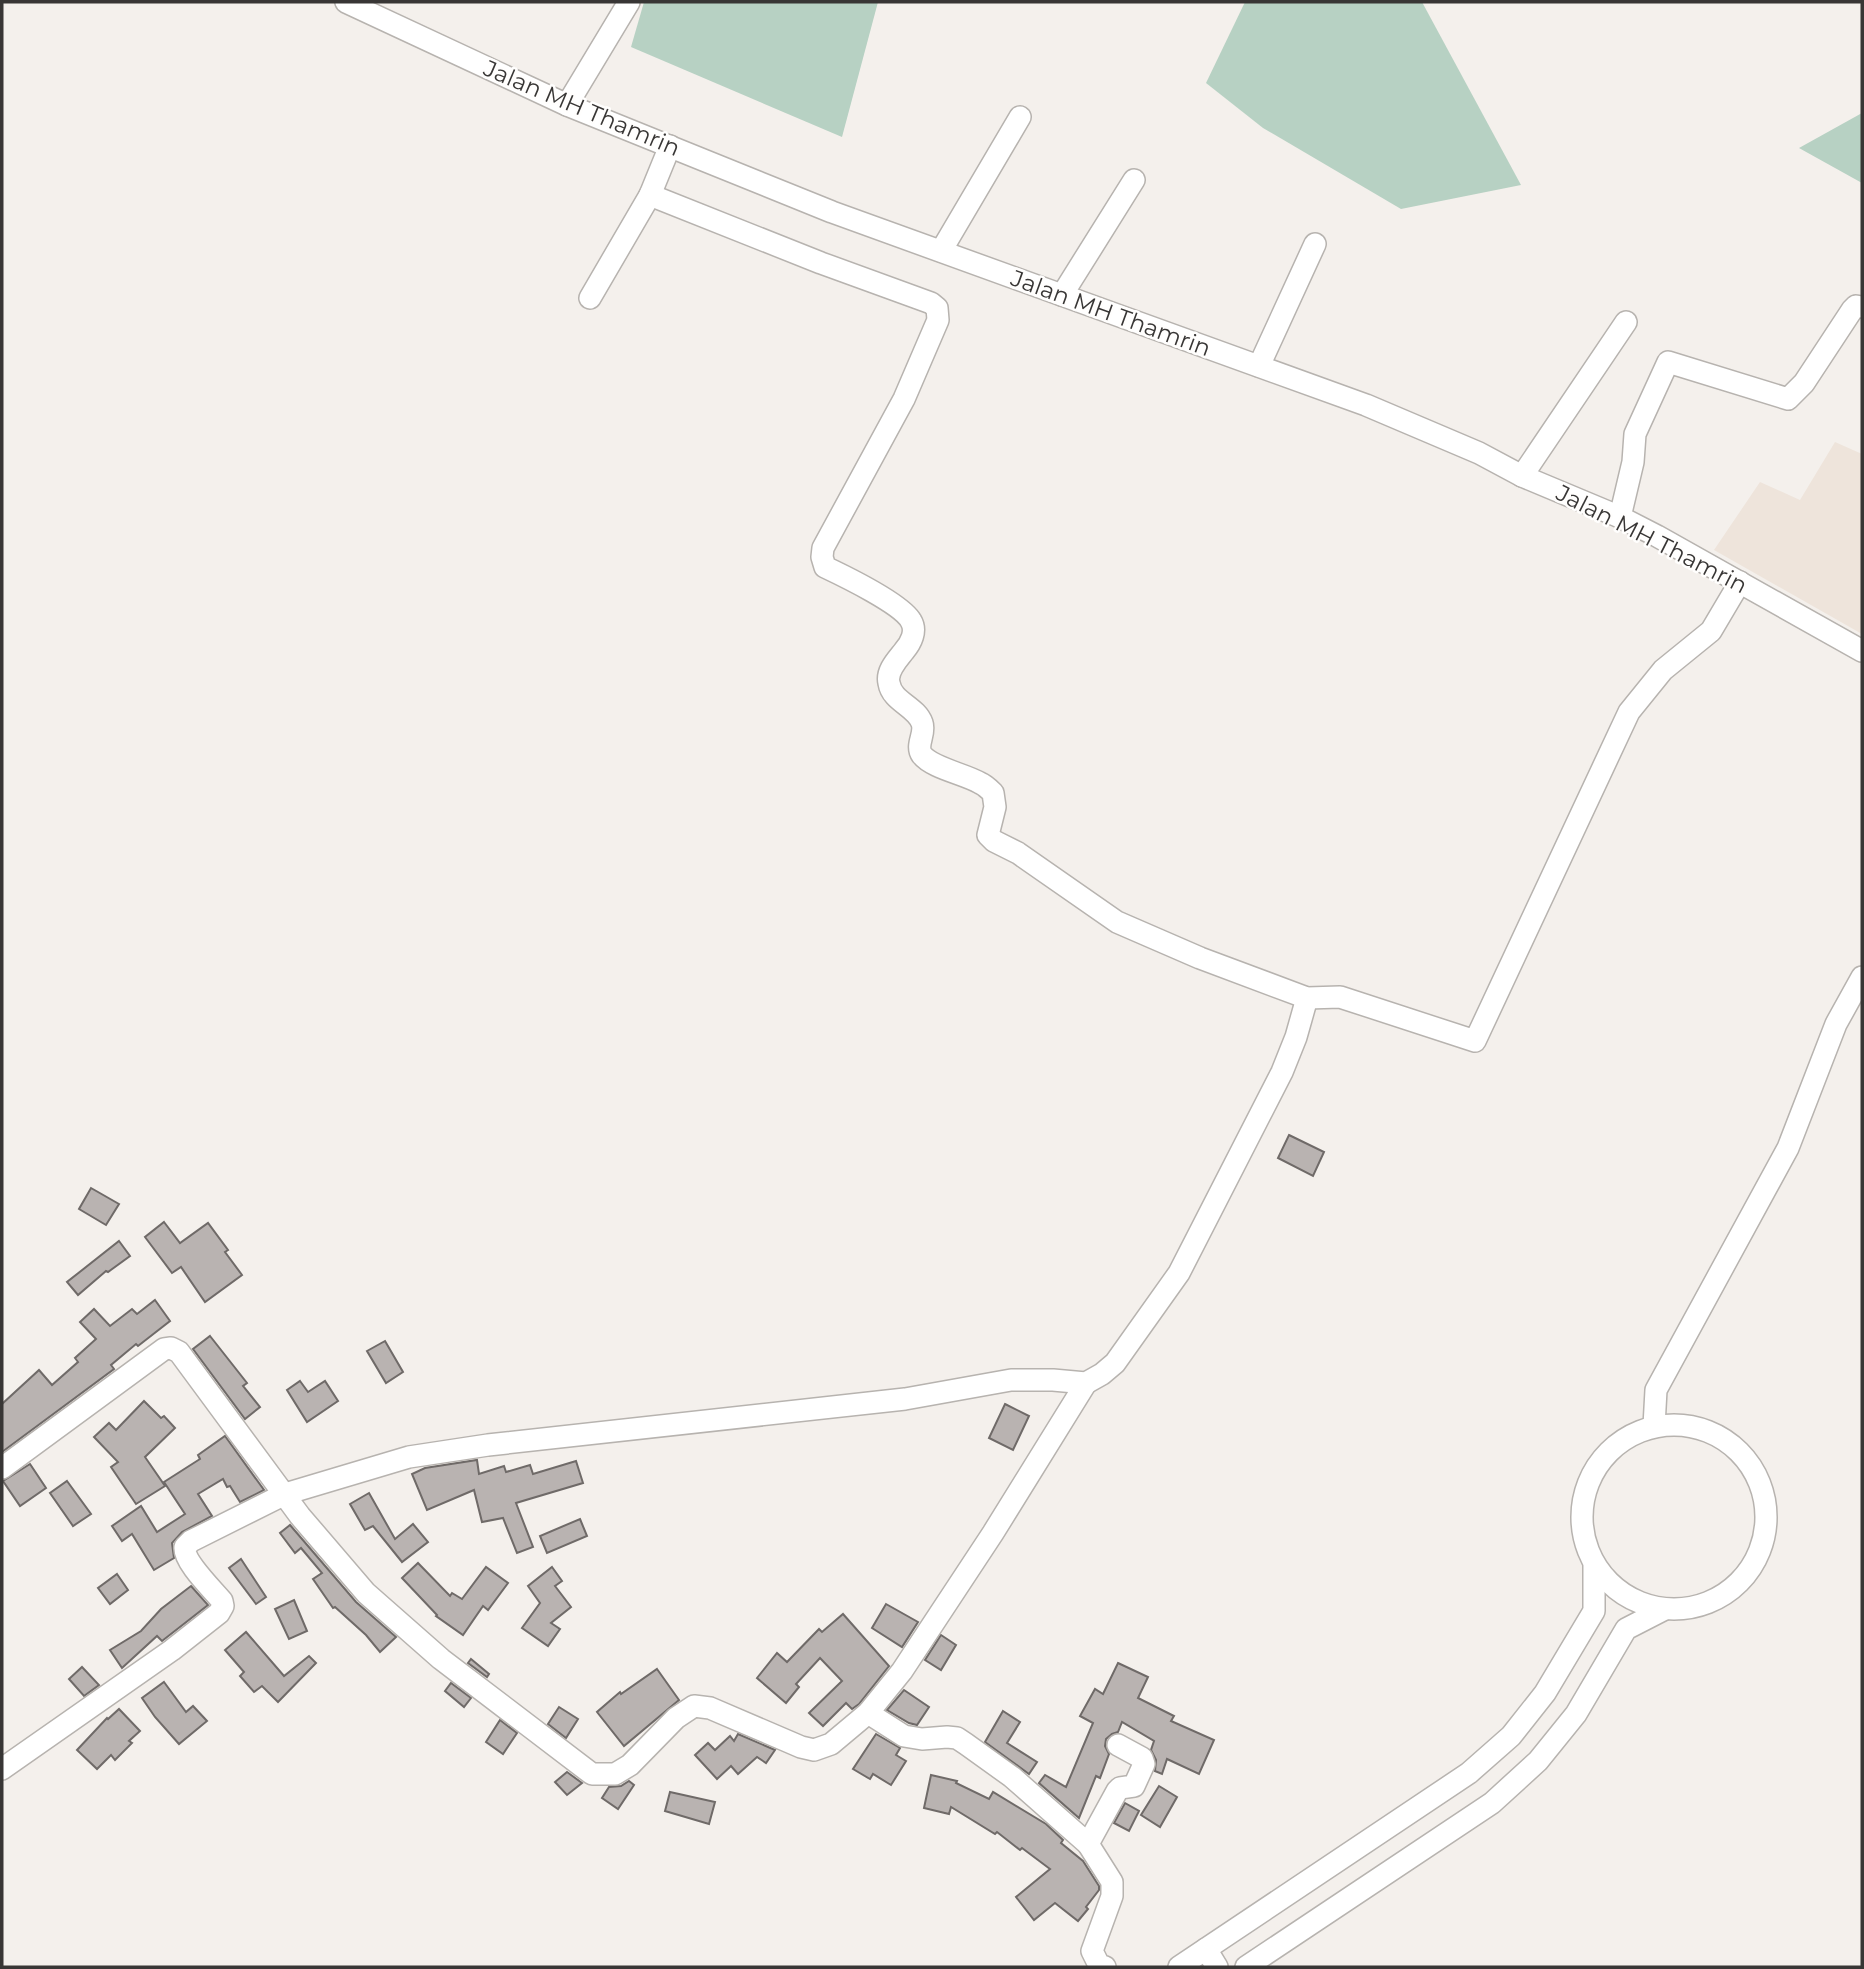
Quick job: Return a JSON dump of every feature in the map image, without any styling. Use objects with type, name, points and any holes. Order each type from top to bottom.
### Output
[{"type":"street","name":"Jalan MH Thamrin","points":[[346,2],[566,105],[832,212],[1366,405],[1479,453],[1522,476],[1619,517],[1862,650]]},
{"type":"street","points":[[566,105],[629,2]]},
{"type":"street","points":[[940,251],[1020,117]]},
{"type":"street","points":[[590,298],[650,195],[670,146]]},
{"type":"street","points":[[1062,295],[1134,180]]},
{"type":"street","points":[[650,195],[931,303],[937,308],[938,320],[904,399],[823,548],[822,557],[825,567],[872,590],[911,620],[914,631],[911,640],[895,661],[888,679],[891,692],[922,721],[924,729],[919,747],[922,755],[981,783],[993,793],[995,807],[988,835],[994,841],[1018,853],[1117,922],[1200,958],[1307,998],[1340,997],[1475,1041],[1629,712],[1663,670],[1711,631],[1740,582]]},
{"type":"street","points":[[1259,366],[1315,244]]},
{"type":"street","points":[[1619,517],[1633,462],[1635,433],[1668,362],[1788,399],[1804,383],[1852,310],[1856,306],[1862,307]]},
{"type":"street","points":[[1522,476],[1626,322]]},
{"type":"street","points":[[1654,1426],[1656,1390],[1788,1148],[1836,1024],[1862,977]]},
{"type":"street","points":[[2,1468],[164,1349],[171,1348],[179,1352],[300,1516],[366,1593],[441,1660],[592,1774],[615,1774],[630,1765],[676,1718],[694,1706],[710,1708],[801,1747],[814,1750],[831,1744],[868,1713],[902,1671],[1086,1383],[1115,1363],[1179,1273],[1282,1072],[1307,998]]},
{"type":"street","points":[[2,1769],[161,1658],[219,1613],[223,1606],[222,1601],[192,1566],[185,1554],[185,1547],[191,1541],[285,1494],[409,1457],[488,1445],[905,1399],[1011,1380],[1086,1383]]},
{"type":"street","points":[[1179,1967],[1212,1958],[1469,1773],[1511,1736],[1545,1693],[1594,1611],[1594,1566],[1583,1539],[1581,1510],[1592,1474],[1615,1445],[1654,1426],[1688,1425],[1720,1436],[1746,1459],[1763,1491],[1766,1527],[1755,1562],[1732,1590],[1699,1606],[1663,1610],[1626,1629],[1576,1714],[1538,1762],[1492,1803],[1246,1967]]},
{"type":"street","points":[[1594,1566],[1624,1596],[1663,1610]]},
{"type":"street","points":[[868,1713],[904,1736],[922,1739],[957,1738],[1012,1777],[1088,1844],[1112,1882],[1112,1896],[1092,1951],[1099,1965],[1105,1967]]},
{"type":"street","points":[[1088,1844],[1117,1791],[1134,1786],[1144,1764],[1142,1758],[1118,1745]]},
{"type":"shaded area","points":[[1835,442],[1862,454],[1862,634],[1714,550],[1760,482],[1800,500]]},
{"type":"green space","points":[[644,2],[878,2],[842,137],[631,47]]},
{"type":"green space","points":[[1245,2],[1422,2],[1521,185],[1401,209],[1263,128],[1206,83]]},
{"type":"green space","points":[[1862,113],[1862,183],[1799,148]]},
{"type":"building","points":[[1289,1135],[1324,1152],[1313,1176],[1278,1158]]},
{"type":"building","points":[[91,1188],[119,1204],[106,1225],[79,1209]]},
{"type":"building","points":[[164,1222],[180,1243],[208,1223],[242,1275],[205,1302],[181,1267],[172,1273],[145,1237]]},
{"type":"building","points":[[119,1241],[130,1256],[106,1271],[78,1295],[67,1282]]},
{"type":"building","points":[[155,1300],[170,1321],[111,1365],[114,1369],[2,1452],[2,1404],[39,1370],[52,1385],[78,1362],[75,1358],[96,1339],[80,1322],[94,1309],[110,1326],[132,1309],[137,1314]]},
{"type":"building","points":[[210,1336],[247,1383],[243,1386],[260,1407],[245,1419],[193,1349]]},
{"type":"building","points":[[385,1341],[403,1372],[386,1383],[367,1351]]},
{"type":"building","points":[[300,1381],[308,1392],[325,1381],[338,1401],[307,1422],[287,1390]]},
{"type":"building","points":[[144,1401],[175,1428],[145,1457],[165,1486],[136,1504],[111,1467],[118,1462],[94,1437],[109,1423],[116,1430]]},
{"type":"building","points":[[1005,1404],[1029,1416],[1013,1450],[989,1438]]},
{"type":"building","points":[[225,1436],[264,1490],[240,1502],[223,1479],[198,1494],[212,1516],[182,1532],[172,1543],[174,1558],[154,1570],[132,1534],[122,1541],[112,1526],[141,1506],[157,1532],[185,1514],[164,1482],[200,1459],[198,1455]]},
{"type":"building","points":[[477,1460],[479,1474],[504,1466],[506,1472],[530,1465],[533,1474],[576,1461],[583,1483],[516,1503],[533,1547],[517,1553],[503,1518],[482,1522],[474,1490],[427,1510],[412,1474],[425,1468]]},
{"type":"building","points":[[30,1464],[46,1488],[20,1506],[3,1481]]},
{"type":"building","points":[[67,1481],[91,1514],[73,1526],[50,1493]]},
{"type":"building","points":[[369,1493],[395,1539],[413,1524],[428,1542],[402,1562],[373,1526],[365,1530],[350,1504]]},
{"type":"building","points":[[580,1519],[587,1536],[547,1553],[540,1536]]},
{"type":"building","points":[[290,1525],[356,1602],[396,1637],[380,1652],[366,1635],[333,1608],[313,1579],[322,1573],[301,1548],[295,1553],[280,1533]]},
{"type":"building","points":[[241,1559],[266,1597],[256,1604],[229,1568]]},
{"type":"building","points":[[418,1563],[450,1596],[452,1593],[462,1599],[486,1567],[508,1583],[488,1610],[483,1606],[463,1635],[436,1616],[402,1578]]},
{"type":"building","points":[[552,1567],[562,1581],[555,1586],[571,1607],[551,1623],[560,1629],[548,1646],[522,1628],[540,1603],[528,1586]]},
{"type":"building","points":[[117,1574],[128,1590],[110,1604],[98,1588]]},
{"type":"building","points":[[191,1586],[208,1605],[162,1641],[157,1636],[122,1668],[110,1650],[141,1631],[161,1609]]},
{"type":"building","points":[[294,1600],[307,1631],[289,1639],[275,1609]]},
{"type":"building","points":[[886,1604],[918,1622],[902,1647],[872,1628]]},
{"type":"building","points":[[843,1614],[889,1666],[859,1704],[852,1709],[846,1703],[823,1726],[809,1713],[842,1681],[820,1658],[796,1684],[799,1687],[786,1703],[757,1678],[777,1653],[787,1662],[819,1629],[822,1632]]},
{"type":"building","points":[[246,1632],[284,1676],[309,1656],[316,1663],[278,1702],[262,1686],[254,1692],[240,1676],[244,1672],[225,1650]]},
{"type":"building","points":[[941,1635],[956,1645],[941,1670],[925,1660]]},
{"type":"building","points":[[471,1659],[489,1674],[487,1677],[468,1663]]},
{"type":"building","points":[[1118,1663],[1148,1677],[1138,1698],[1174,1716],[1171,1721],[1214,1740],[1199,1774],[1167,1759],[1162,1774],[1155,1771],[1156,1760],[1151,1750],[1154,1741],[1122,1722],[1118,1732],[1106,1739],[1105,1746],[1109,1754],[1100,1778],[1096,1776],[1079,1818],[1039,1783],[1045,1775],[1066,1787],[1093,1723],[1080,1716],[1095,1689],[1103,1694]]},
{"type":"building","points":[[82,1667],[99,1685],[84,1696],[69,1679]]},
{"type":"building","points":[[657,1669],[679,1700],[624,1746],[597,1712],[620,1692],[621,1694]]},
{"type":"building","points":[[164,1682],[186,1712],[193,1706],[207,1721],[179,1744],[142,1698]]},
{"type":"building","points":[[451,1683],[471,1698],[464,1707],[445,1691]]},
{"type":"building","points":[[904,1690],[929,1707],[917,1725],[887,1710]]},
{"type":"building","points":[[559,1707],[578,1719],[566,1738],[548,1724]]},
{"type":"building","points":[[119,1709],[140,1731],[115,1760],[111,1755],[97,1769],[77,1750]]},
{"type":"building","points":[[1003,1711],[1020,1722],[1007,1743],[1037,1762],[1029,1774],[985,1742]]},
{"type":"building","points":[[500,1720],[517,1733],[503,1754],[486,1742]]},
{"type":"building","points":[[738,1734],[775,1750],[766,1763],[757,1757],[738,1774],[731,1766],[717,1779],[695,1755],[708,1743],[715,1750],[730,1736],[734,1741]]},
{"type":"building","points":[[876,1734],[900,1748],[896,1755],[906,1761],[891,1785],[873,1774],[870,1779],[853,1769]]},
{"type":"building","points":[[567,1772],[582,1783],[567,1795],[555,1782]]},
{"type":"building","points":[[931,1775],[957,1781],[956,1783],[989,1799],[993,1792],[1046,1824],[1063,1840],[1061,1843],[1083,1861],[1099,1886],[1099,1890],[1086,1907],[1088,1909],[1078,1921],[1055,1903],[1034,1920],[1016,1897],[1050,1869],[997,1832],[995,1834],[951,1807],[949,1814],[924,1808]]},
{"type":"building","points":[[629,1781],[634,1785],[618,1809],[602,1798],[609,1787],[621,1786]]},
{"type":"building","points":[[1159,1786],[1177,1797],[1160,1827],[1141,1815]]},
{"type":"building","points":[[670,1792],[715,1802],[709,1824],[665,1811]]},
{"type":"building","points":[[1125,1803],[1139,1811],[1129,1831],[1114,1823]]}]
